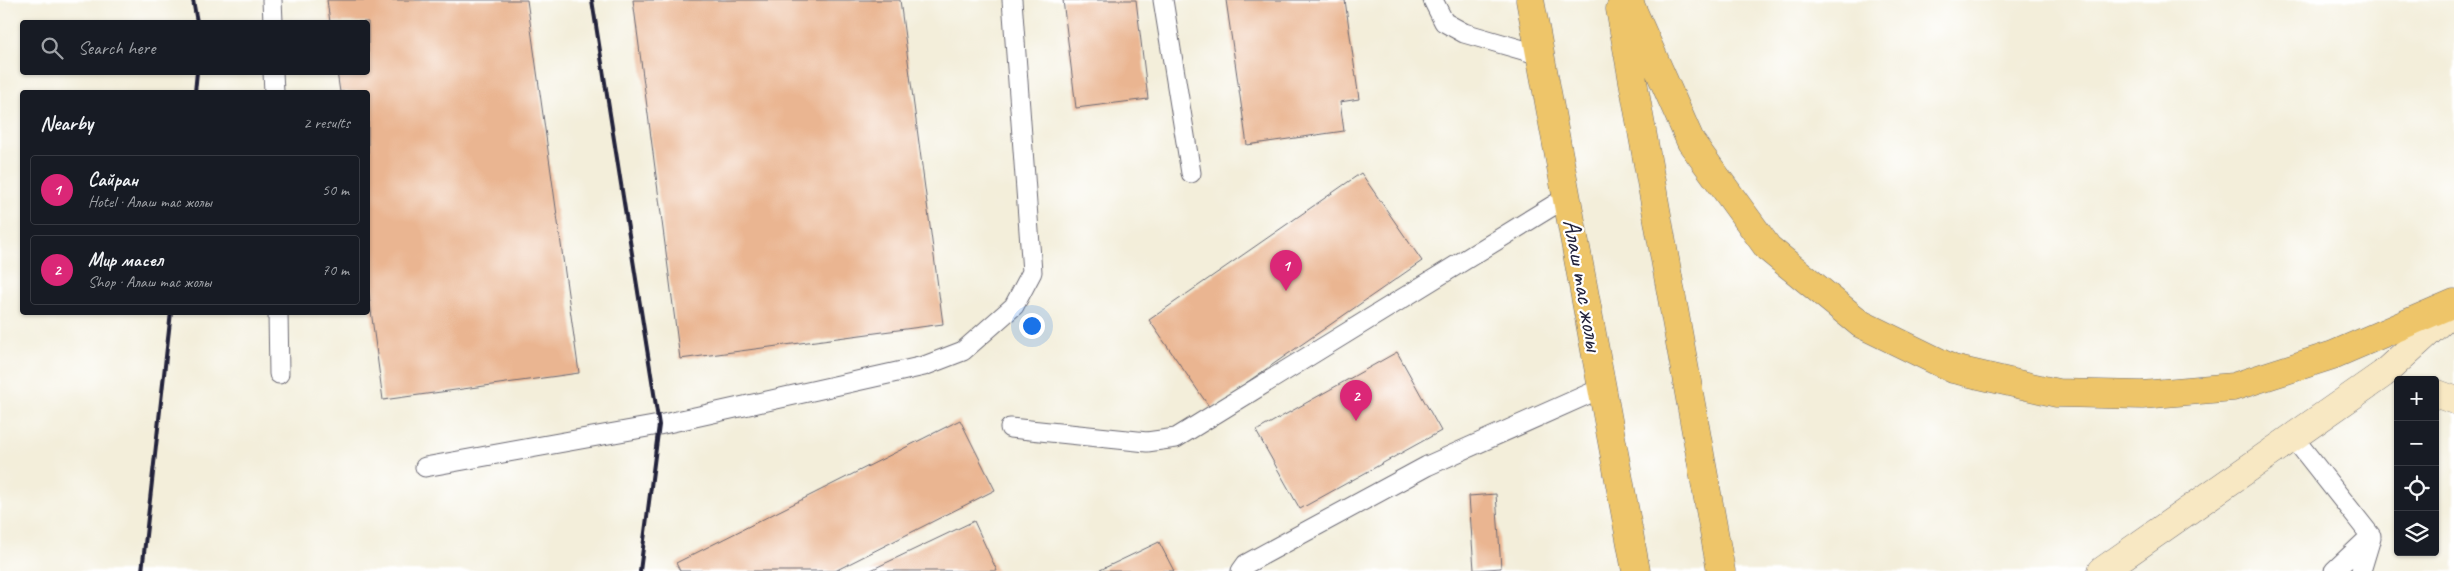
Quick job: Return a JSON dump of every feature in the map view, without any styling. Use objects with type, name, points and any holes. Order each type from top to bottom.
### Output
[{"type":"main road","name":"Алаш тас жолы","points":[[1530,0],[1634,564]]},
{"type":"main road","points":[[1619,0],[1721,571]]},
{"type":"main road","points":[[1628,0],[1691,142],[1768,248],[1862,324],[1953,369],[2057,393],[2142,395],[2233,387],[2333,356],[2454,303]]},
{"type":"main road","points":[[2102,571],[2293,437],[2391,377],[2454,309]]},
{"type":"main road","points":[[2439,394],[2454,400]]},
{"type":"lane","points":[[272,0],[272,20]]},
{"type":"lane","points":[[425,467],[669,423],[924,366],[963,351],[1014,306],[1032,272],[1012,0]]},
{"type":"lane","points":[[1163,0],[1191,173]]},
{"type":"lane","points":[[1433,0],[1444,22],[1464,32],[1540,54]]},
{"type":"lane","points":[[274,75],[274,90]]},
{"type":"lane","points":[[1010,428],[1147,442],[1176,438],[1567,197]]},
{"type":"lane","points":[[278,315],[279,374]]},
{"type":"lane","points":[[1241,571],[1246,564],[1427,466],[1602,388]]},
{"type":"lane","points":[[2293,437],[2371,536]]},
{"type":"lane","points":[[2334,571],[2371,536]]},
{"type":"lane","points":[[2361,571],[2371,536]]},
{"type":"building","points":[[327,0],[527,0],[579,373],[383,400],[370,303],[370,90],[340,90],[337,75],[370,75],[370,20],[330,20]]},
{"type":"building","points":[[633,0],[900,0],[943,324],[680,359]]},
{"type":"building","points":[[1063,0],[1136,0],[1148,99],[1076,108]]},
{"type":"building","points":[[1226,0],[1345,0],[1359,99],[1340,102],[1344,131],[1247,145]]},
{"type":"building","points":[[1361,173],[1422,261],[1210,408],[1149,320]]},
{"type":"building","points":[[1397,352],[1441,431],[1300,509],[1256,431]]},
{"type":"building","points":[[960,420],[995,490],[835,571],[680,571],[676,563]]},
{"type":"building","points":[[1496,494],[1501,568],[1474,570],[1469,496]]},
{"type":"building","points":[[974,521],[997,571],[869,571]]},
{"type":"building","points":[[1159,542],[1174,571],[1098,571]]},
{"type":"railway","points":[[193,0],[197,20]]},
{"type":"railway","points":[[592,0],[659,425],[640,571]]},
{"type":"railway","points":[[195,90],[197,75]]},
{"type":"railway","points":[[142,571],[171,315]]},
{"type":"place","name":"Сайран","points":[[1286,291]]},
{"type":"place","name":"Мир масел","points":[[1356,421]]}]
